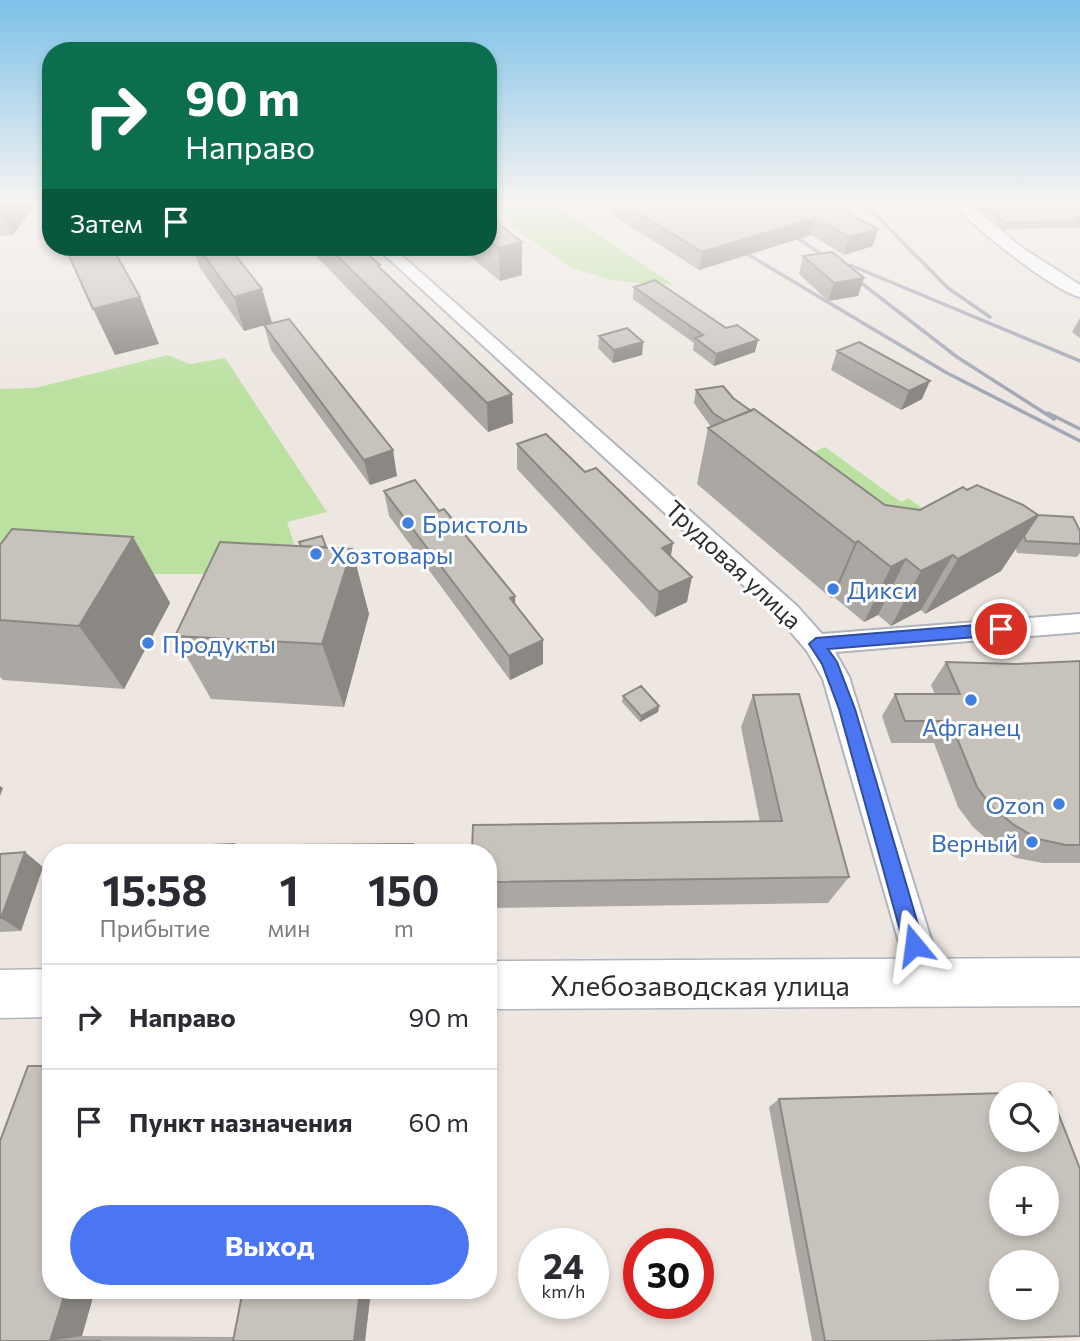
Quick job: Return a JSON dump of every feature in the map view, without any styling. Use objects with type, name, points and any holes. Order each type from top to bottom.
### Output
[{"type":"main road","name":"Хлебозаводская улица","points":[[497,985],[1080,982]]},
{"type":"street","name":"Трудовая улица","points":[[400,263],[788,612],[816,644],[829,662],[847,709],[928,984]]},
{"type":"street","points":[[1032,263],[1080,292]]},
{"type":"street","points":[[816,644],[1080,623]]},
{"type":"green space","points":[[565,263],[640,263],[674,285],[615,281],[573,268]]},
{"type":"green space","points":[[168,355],[190,364],[225,358],[327,512],[287,522],[304,574],[0,574],[0,389],[35,388]]},
{"type":"green space","points":[[825,447],[901,502],[908,498],[924,509],[868,526],[799,459]]},
{"type":"building","points":[[72,263],[121,263],[140,297],[93,309]]},
{"type":"building","points":[[209,263],[241,263],[262,289],[234,297]]},
{"type":"building","points":[[344,263],[377,263],[512,394],[487,403]]},
{"type":"building","points":[[811,263],[845,263],[864,278],[834,283]]},
{"type":"building","points":[[655,280],[726,328],[737,325],[758,340],[716,354],[695,338],[703,335],[634,287]]},
{"type":"building","points":[[289,319],[393,450],[364,460],[264,325]]},
{"type":"building","points":[[627,328],[643,342],[614,350],[599,336]]},
{"type":"building","points":[[859,342],[930,381],[909,391],[837,351]]},
{"type":"building","points":[[723,386],[733,398],[751,411],[725,421],[713,413],[696,390]]},
{"type":"building","points":[[754,409],[885,505],[920,510],[963,487],[967,490],[977,485],[1023,505],[1038,515],[958,559],[953,555],[921,571],[906,559],[891,567],[858,541],[855,543],[708,428]]},
{"type":"building","points":[[546,434],[585,472],[596,468],[673,543],[662,548],[692,577],[659,592],[517,444]]},
{"type":"building","points":[[415,480],[439,511],[444,509],[515,596],[510,598],[543,640],[509,656],[384,491]]},
{"type":"building","points":[[1038,515],[1073,517],[1080,531],[1080,544],[1026,541],[1024,536]]},
{"type":"building","points":[[12,529],[133,537],[79,626],[0,620],[0,545]]},
{"type":"building","points":[[322,536],[326,547],[301,546],[299,542]]},
{"type":"building","points":[[220,542],[352,549],[322,644],[175,636]]},
{"type":"building","points":[[1080,661],[1080,845],[1038,839],[1014,825],[992,807],[977,787],[950,721],[905,721],[895,694],[960,694],[946,662],[1016,664]]},
{"type":"building","points":[[641,686],[659,706],[641,716],[623,696]]},
{"type":"building","points":[[799,694],[849,877],[497,882],[497,844],[472,844],[473,825],[782,821],[753,695]]},
{"type":"building","points":[[25,852],[1,918],[0,918],[0,854]]},
{"type":"building","points":[[28,1066],[42,1066],[42,1299],[63,1299],[50,1341],[0,1341],[0,1141]]},
{"type":"building","points":[[989,1094],[989,1152],[1059,1152],[1059,1115],[1080,1169],[1080,1336],[825,1341],[779,1099]]},
{"type":"building","points":[[241,1299],[359,1299],[354,1341],[233,1341]]},
{"type":"railway","points":[[762,263],[947,373],[1080,441]]},
{"type":"railway","points":[[834,263],[957,357],[1054,419]]},
{"type":"railway","points":[[923,263],[948,288],[990,317]]},
{"type":"railway","points":[[850,265],[1080,361]]},
{"type":"railway","points":[[1048,413],[1080,429]]},
{"type":"place","name":"Бристоль","points":[[408,523]]},
{"type":"place","name":"Хозтовары","points":[[316,554]]},
{"type":"place","name":"Дикси","points":[[833,589]]},
{"type":"place","name":"Продукты","points":[[148,643]]},
{"type":"place","name":"Афганец","points":[[971,700]]},
{"type":"place","name":"Ozon","points":[[1059,804]]},
{"type":"place","name":"Верный","points":[[1032,842]]},
{"type":"route","points":[[914,945],[847,709],[829,662],[816,644],[1001,629]]}]
